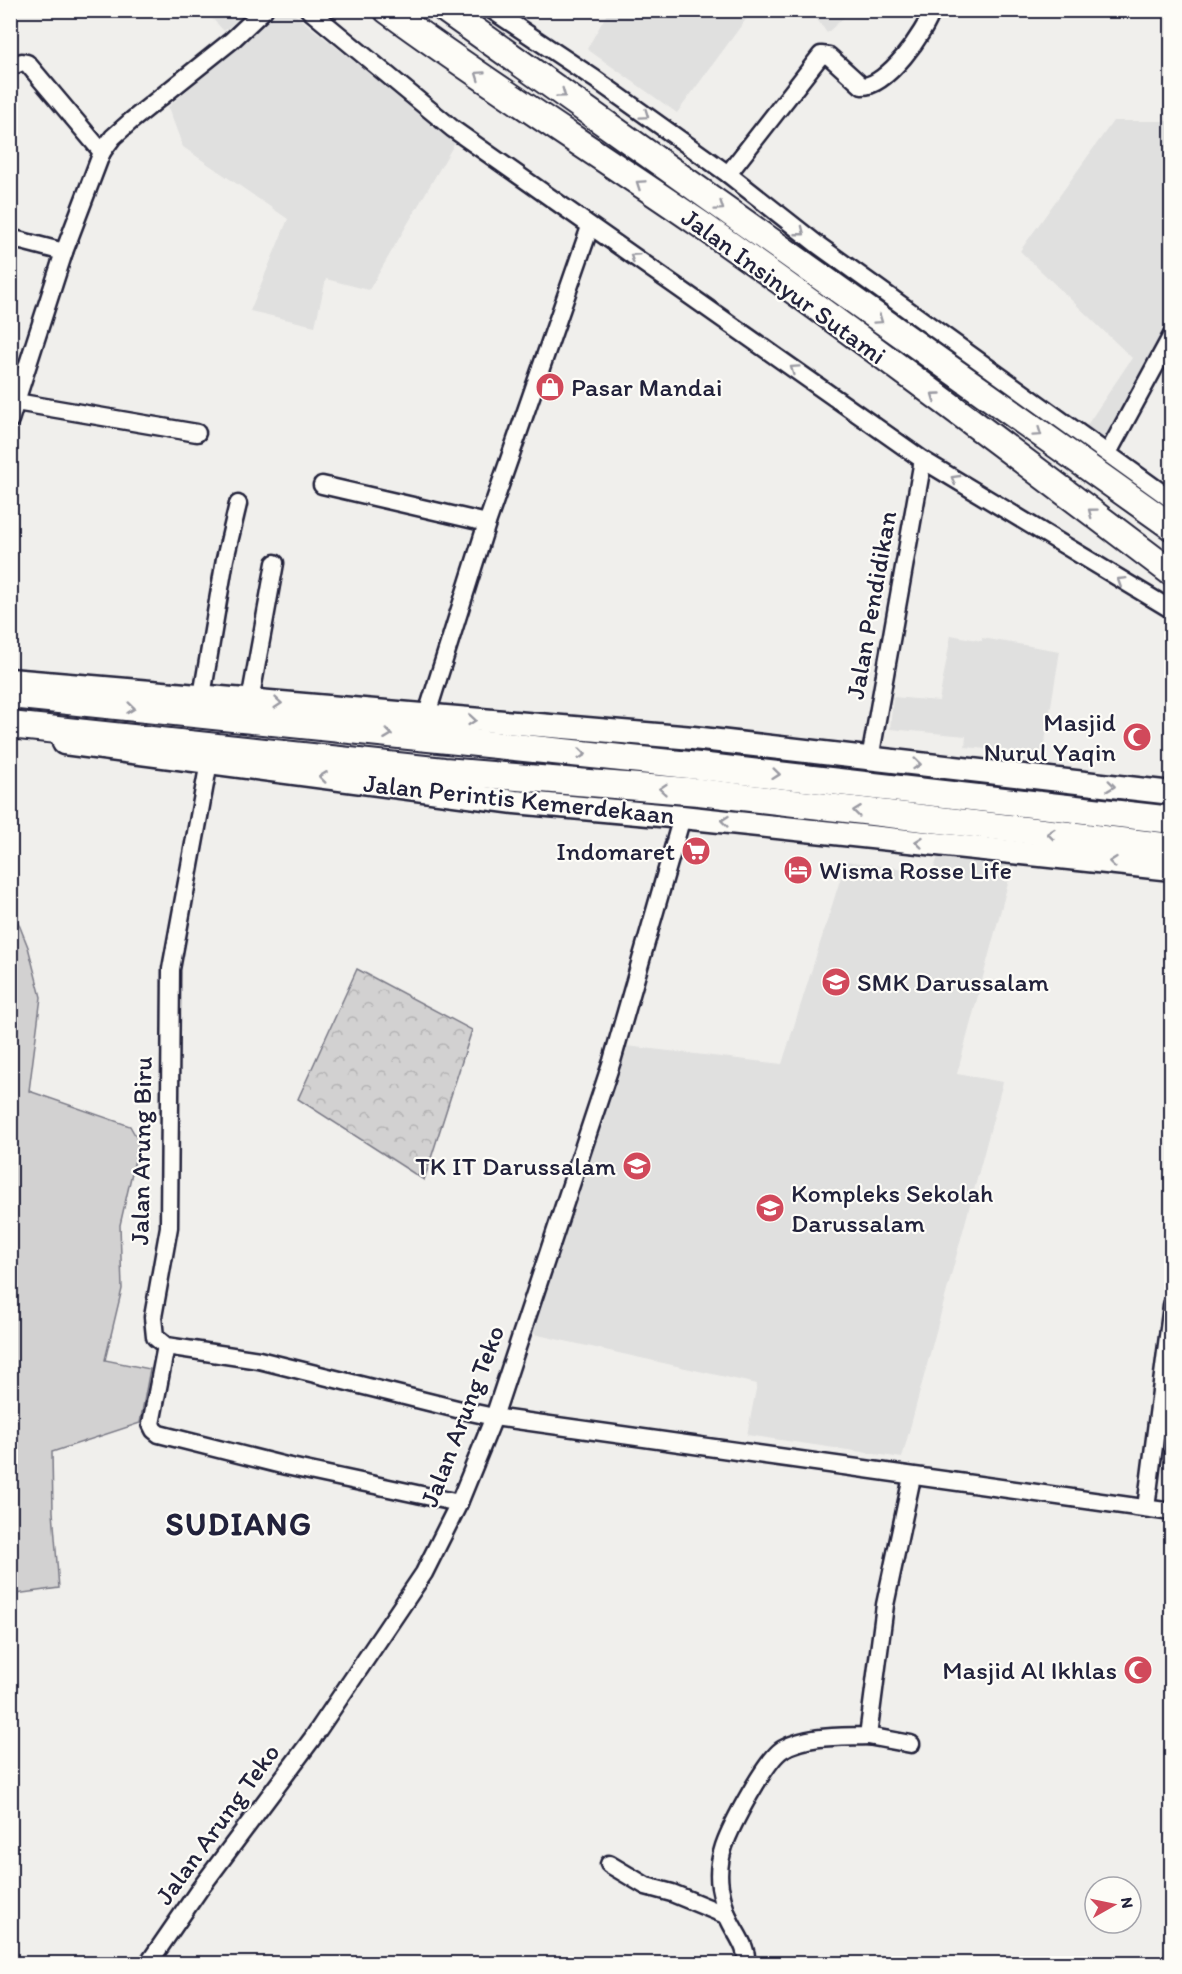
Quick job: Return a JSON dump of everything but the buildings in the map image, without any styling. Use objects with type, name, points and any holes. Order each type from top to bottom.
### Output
[{"type":"highway","name":"Jalan Insinyur Sutami","points":[[387,10],[502,92],[700,224],[1015,454],[1172,573]]},
{"type":"highway","name":"Jalan Insinyur Sutami","points":[[446,10],[1172,528]]},
{"type":"highway","name":"Jalan Perintis Kemerdekaan","points":[[10,695],[711,767],[1172,820]]},
{"type":"highway","name":"Jalan Perintis Kemerdekaan","points":[[10,725],[432,770],[699,792],[1172,847]]},
{"type":"main road","points":[[10,680],[693,738],[1172,793]]},
{"type":"main road","name":"Jalan Perintis Kemerdekaan","points":[[10,736],[515,802],[1172,868]]},
{"type":"street","points":[[10,420],[64,252],[102,152],[113,137],[131,121],[207,62],[264,10]]},
{"type":"street","points":[[309,10],[453,129],[923,460],[1172,610]]},
{"type":"street","points":[[492,10],[728,174],[818,245],[1172,500]]},
{"type":"street","points":[[728,174],[821,55],[829,56],[862,86],[871,85],[894,67],[912,46],[928,21],[932,10]]},
{"type":"street","points":[[13,66],[27,63],[102,152]]},
{"type":"street","points":[[426,717],[487,523],[590,227]]},
{"type":"street","points":[[10,238],[64,252]]},
{"type":"street","points":[[1108,453],[1172,335]]},
{"type":"street","points":[[16,402],[197,433]]},
{"type":"street","name":"Jalan Pendidikan","points":[[870,759],[923,460]]},
{"type":"street","points":[[322,484],[487,523]]},
{"type":"street","points":[[202,696],[225,559],[238,504]]},
{"type":"street","points":[[250,701],[275,563]]},
{"type":"street","name":"Jalan Arung Biru","points":[[166,1346],[155,1338],[153,1328],[154,1305],[169,1227],[171,969],[209,762]]},
{"type":"street","name":"Jalan Arung Teko","points":[[148,1964],[199,1890],[312,1739],[424,1573],[459,1503],[494,1417],[612,1061],[682,817]]},
{"type":"street","points":[[1146,1508],[1172,1305]]},
{"type":"street","points":[[459,1503],[286,1466],[159,1434],[151,1424],[166,1346],[259,1360],[494,1417],[1172,1512]]},
{"type":"street","points":[[868,1736],[885,1605],[912,1477]]},
{"type":"street","points":[[746,1964],[746,1952],[728,1916],[720,1883],[724,1846],[768,1762],[783,1749],[798,1742],[824,1737],[868,1736],[911,1744]]},
{"type":"street","points":[[609,1864],[646,1886],[672,1893],[728,1916]]},
{"type":"shaded area","points":[[609,10],[752,11],[677,113],[587,49]]},
{"type":"shaded area","points":[[205,11],[248,11],[224,31]]},
{"type":"shaded area","points":[[277,11],[290,11],[456,141],[369,290],[326,279],[315,326],[250,311],[288,219],[183,147],[168,107]]},
{"type":"shaded area","points":[[811,11],[851,11],[827,33]]},
{"type":"shaded area","points":[[1113,121],[1171,121],[1171,327],[1106,445],[1085,428],[1132,358],[1020,251]]},
{"type":"shaded area","points":[[951,635],[1060,651],[1043,754],[965,747],[966,736],[890,729],[893,697],[939,701]]},
{"type":"shaded area","name":"Kompleks Sekolah Darussalam","points":[[938,857],[1014,861],[957,1074],[1003,1082],[902,1458],[747,1435],[757,1384],[529,1333],[626,1046],[782,1064],[846,861],[932,873]]},
{"type":"green space","points":[[10,902],[28,947],[41,997],[29,1091],[130,1126],[139,1142],[120,1225],[122,1289],[105,1360],[150,1369],[140,1423],[52,1452],[53,1512],[59,1588],[16,1594],[13,1539],[10,1538]]},
{"type":"green space","points":[[357,969],[472,1030],[424,1180],[298,1099]]},
{"type":"place","name":"Pasar Mandai","points":[[550,387]]},
{"type":"place","name":"Masjid Nurul Yaqin","points":[[1137,737]]},
{"type":"place","name":"Indomaret","points":[[696,851]]},
{"type":"place","name":"Wisma Rosse Life","points":[[798,870]]},
{"type":"place","name":"SMK Darussalam","points":[[836,982]]},
{"type":"place","name":"TK IT Darussalam","points":[[637,1166]]},
{"type":"place","name":"Kompleks Sekolah Darussalam","points":[[770,1208]]},
{"type":"place","name":"Masjid Al Ikhlas","points":[[1138,1670]]},
{"type":"district","name":"SUDIANG","points":[[239,1524]]}]
